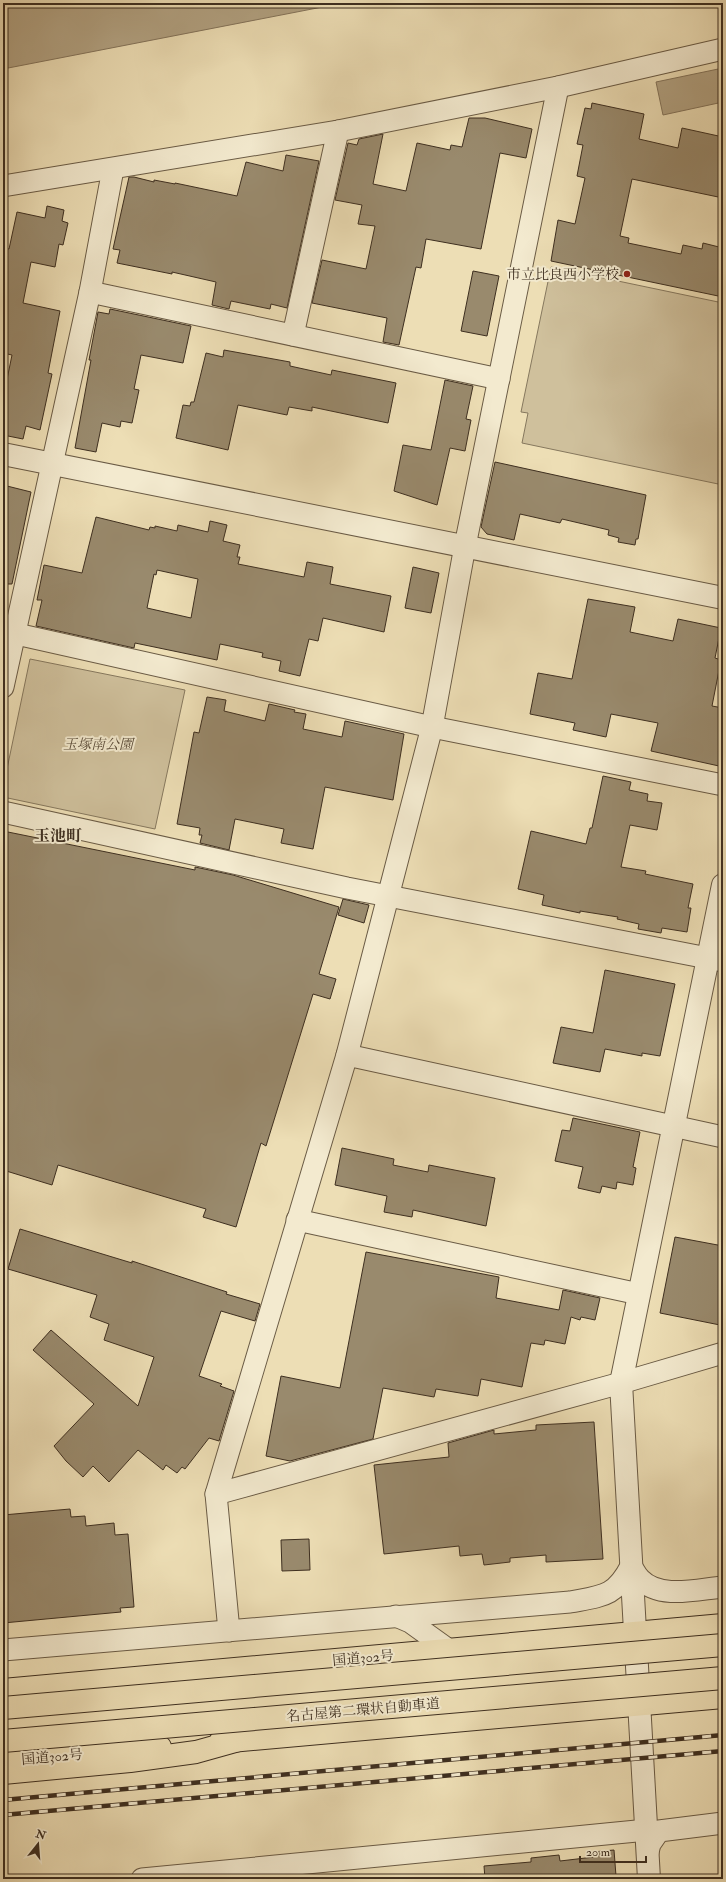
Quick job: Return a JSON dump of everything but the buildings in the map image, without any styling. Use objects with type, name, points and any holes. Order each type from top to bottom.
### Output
[{"type":"highway","name":"国道302号","points":[[3,1690],[723,1625]]},
{"type":"highway","points":[[3,1708],[723,1645]]},
{"type":"highway","name":"名古屋第二環状自動車道","points":[[3,1741],[723,1678]]},
{"type":"highway","name":"国道302号","points":[[3,1761],[723,1697]]},
{"type":"highway","points":[[3,1773],[130,1761],[196,1752],[239,1740]]},
{"type":"street","points":[[3,186],[338,131],[558,87],[723,49]]},
{"type":"street","points":[[229,1631],[216,1494],[347,1055],[432,727],[465,546],[558,87]]},
{"type":"street","points":[[293,335],[338,131]]},
{"type":"street","points":[[3,688],[9,632],[53,464],[90,292],[113,169]]},
{"type":"street","points":[[90,292],[499,378]]},
{"type":"street","points":[[3,454],[723,598]]},
{"type":"street","points":[[9,632],[432,727],[723,786]]},
{"type":"street","points":[[3,812],[389,897],[716,960]]},
{"type":"street","points":[[649,1879],[621,1383],[673,1128],[716,960],[723,885]]},
{"type":"street","points":[[347,1055],[673,1128],[723,1137]]},
{"type":"street","points":[[297,1220],[639,1294]]},
{"type":"street","points":[[216,1494],[621,1383],[723,1353]]},
{"type":"street","points":[[631,1566],[640,1579],[660,1590],[673,1591],[723,1587]]},
{"type":"street","points":[[3,1650],[570,1602],[602,1596],[614,1590],[624,1580],[631,1566]]},
{"type":"street","points":[[396,1616],[410,1622],[449,1650]]},
{"type":"street","points":[[648,1852],[650,1844],[659,1830],[723,1823]]},
{"type":"street","points":[[142,1879],[188,1877],[647,1830]]},
{"type":"green space","points":[[551,267],[723,303],[723,485],[522,443],[528,413],[521,412]]},
{"type":"green space","name":"玉塚南公園","points":[[30,659],[185,690],[155,829],[3,797],[3,788]]},
{"type":"shaded area","points":[[3,3],[343,3],[3,69]]},
{"type":"shaded area","points":[[723,68],[723,102],[663,115],[656,82]]},
{"type":"railway","points":[[3,1800],[723,1735]]},
{"type":"railway","points":[[3,1815],[723,1751]]},
{"type":"place","name":"市立比良西小学校","points":[[627,274]]},
{"type":"district","name":"玉池町","points":[[58,836]]}]
